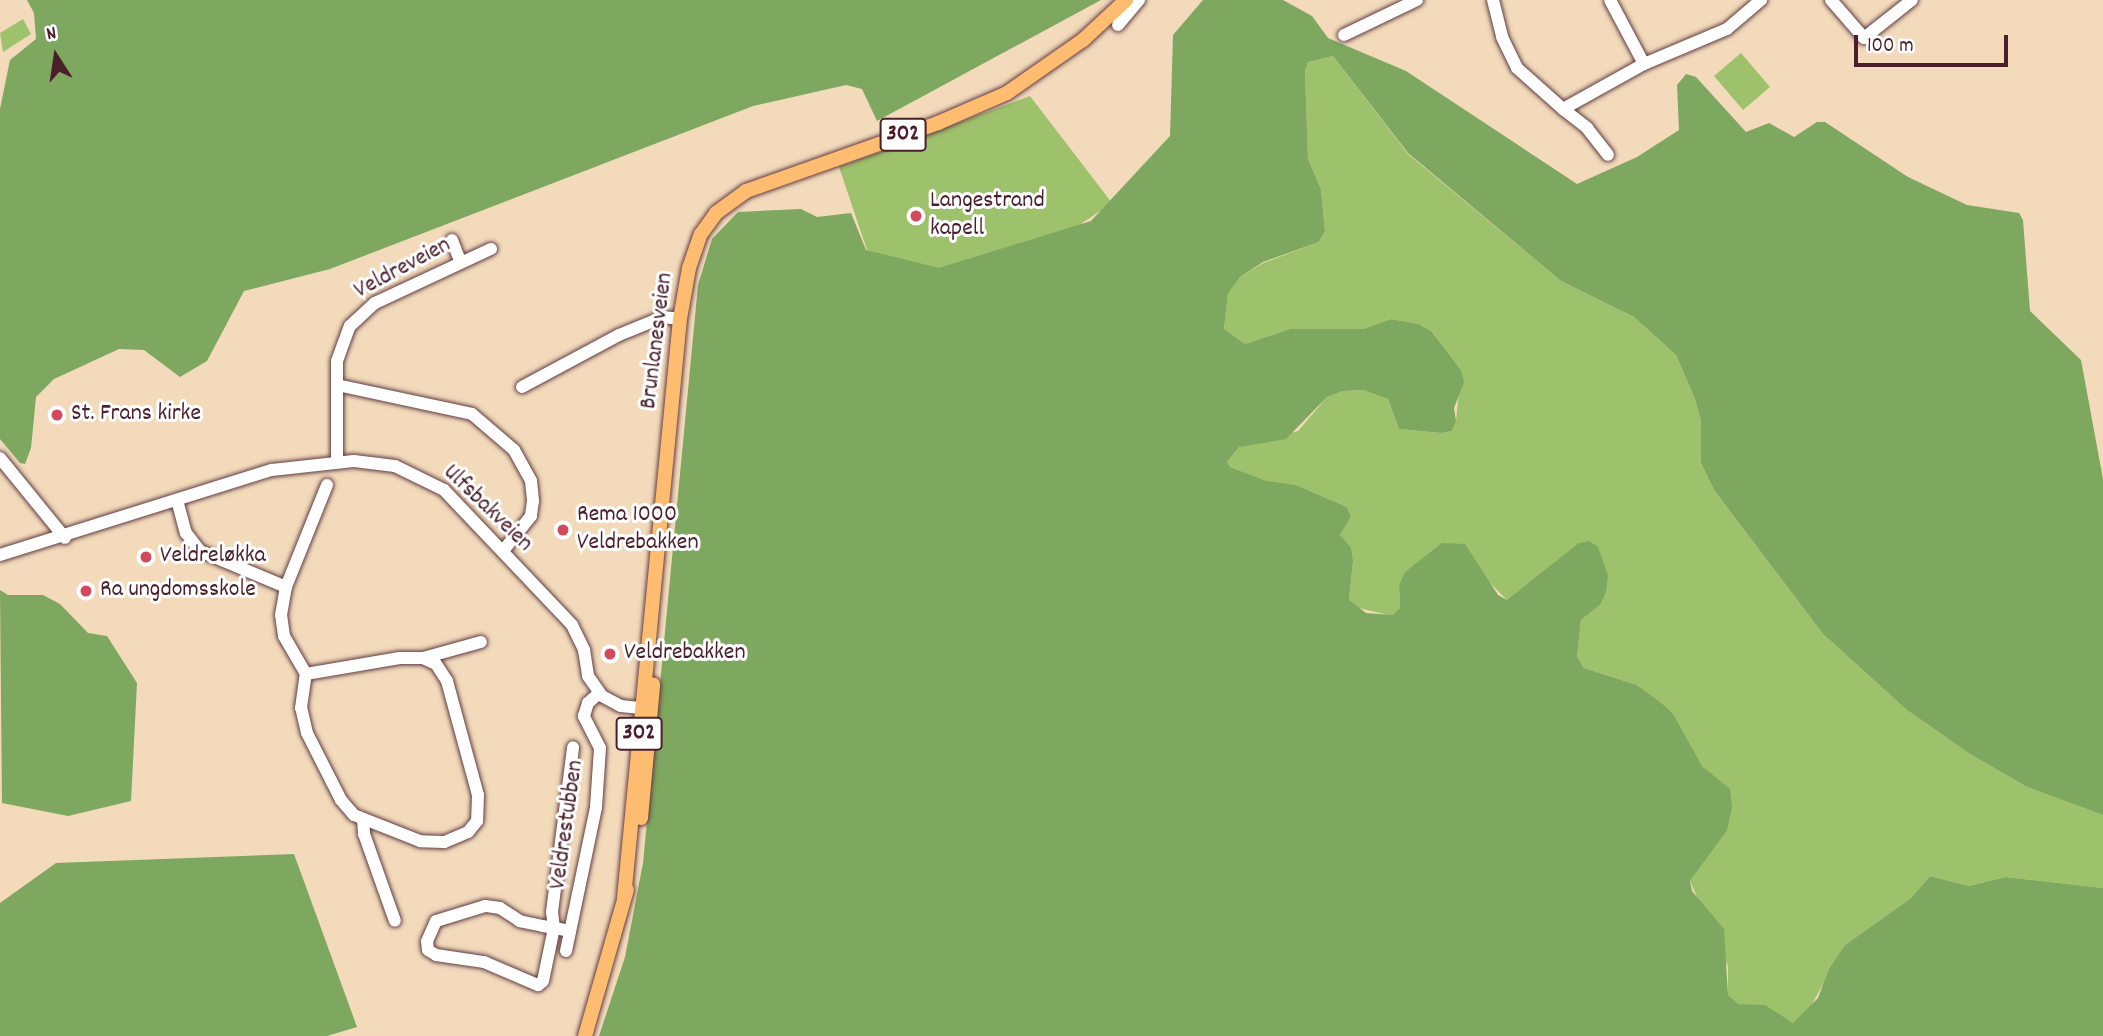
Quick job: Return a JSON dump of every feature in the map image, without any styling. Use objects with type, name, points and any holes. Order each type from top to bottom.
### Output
[{"type":"main road","name":"Brunlanesveien","points":[[585,1036],[624,898],[646,708],[680,319],[696,245],[716,214],[736,197],[998,97],[1057,60],[1126,0]]},
{"type":"street","points":[[1118,25],[1139,0]]},
{"type":"street","points":[[1344,35],[1417,0]]},
{"type":"street","points":[[1493,0],[1502,37],[1517,68],[1587,128],[1608,155]]},
{"type":"street","points":[[1610,0],[1644,64]]},
{"type":"street","points":[[1563,109],[1644,64],[1727,29],[1761,0]]},
{"type":"street","points":[[1831,0],[1864,38],[1912,0]]},
{"type":"street","points":[[452,240],[460,261]]},
{"type":"street","name":"Veldreveien","points":[[337,462],[337,384],[342,340],[361,313],[460,261],[491,249]]},
{"type":"street","points":[[522,387],[619,335],[663,317],[680,319]]},
{"type":"street","points":[[337,384],[472,414],[514,450],[531,481],[533,501],[531,516],[502,551]]},
{"type":"street","points":[[0,458],[65,538]]},
{"type":"street","name":"Ulfsbakveien","points":[[0,555],[65,538],[271,470],[337,462],[377,462],[429,479],[502,551],[572,625],[588,676],[599,693]]},
{"type":"street","points":[[327,485],[286,587],[281,628],[306,674],[301,708],[307,733],[347,809],[363,819],[420,841],[444,842],[468,832],[477,821],[478,795],[447,681],[436,664],[423,657]]},
{"type":"street","points":[[177,500],[186,533],[200,551],[286,587]]},
{"type":"street","points":[[306,674],[423,657],[481,642]]},
{"type":"street","points":[[599,693],[611,703],[646,708]]},
{"type":"street","name":"Veldrestubben","points":[[566,951],[591,840],[600,759],[598,741],[588,729],[585,710],[599,693]]},
{"type":"street","name":"Veldrestubben","points":[[570,931],[554,928],[485,906],[436,921],[426,941],[428,950],[436,955],[484,962],[538,985],[546,972],[554,928],[551,912],[573,747]]},
{"type":"street","points":[[363,819],[364,834],[395,921]]},
{"type":"green space","points":[[27,0],[1101,0],[877,121],[862,89],[846,85],[753,106],[330,269],[244,291],[207,361],[180,377],[144,350],[119,349],[54,379],[36,397],[31,448],[25,464],[20,463],[0,439],[0,109],[10,60],[36,39],[34,13]]},
{"type":"green space","points":[[1203,0],[1283,0],[1312,16],[1328,38],[1406,71],[1577,184],[1637,157],[1679,130],[1677,85],[1686,74],[1696,77],[1746,132],[1769,123],[1794,137],[1817,122],[1825,122],[1908,177],[1967,205],[2019,213],[2023,220],[2030,311],[2081,360],[2103,479],[2103,815],[2027,787],[1970,754],[1907,710],[1823,634],[1714,490],[1701,463],[1701,421],[1695,399],[1676,355],[1634,317],[1561,281],[1408,153],[1333,56],[1308,62],[1305,71],[1308,159],[1321,189],[1325,231],[1319,242],[1263,262],[1240,277],[1228,293],[1224,329],[1245,344],[1290,329],[1363,329],[1391,319],[1419,324],[1431,331],[1461,370],[1464,382],[1454,408],[1456,421],[1452,431],[1441,433],[1399,429],[1388,399],[1363,390],[1343,391],[1327,397],[1286,439],[1239,447],[1227,462],[1230,467],[1266,481],[1296,485],[1347,507],[1351,517],[1340,535],[1351,548],[1353,562],[1349,600],[1366,613],[1393,615],[1400,608],[1399,586],[1405,572],[1442,543],[1465,544],[1498,595],[1507,600],[1579,543],[1589,541],[1598,547],[1608,576],[1606,592],[1600,605],[1581,620],[1577,657],[1584,668],[1637,685],[1659,701],[1673,714],[1702,766],[1730,789],[1732,807],[1727,830],[1690,881],[1692,891],[1724,929],[1728,995],[1739,1004],[1765,1005],[1793,1023],[1818,998],[1829,969],[1845,945],[1911,898],[1930,876],[1969,886],[2005,877],[2103,888],[2103,1036],[599,1036],[625,957],[643,863],[698,285],[712,239],[738,212],[801,209],[817,217],[851,213],[866,250],[939,268],[1091,221],[1170,136],[1173,35]]},
{"type":"green space","points":[[23,19],[31,34],[3,52],[0,33]]},
{"type":"green space","points":[[1741,53],[1770,87],[1743,110],[1714,76]]},
{"type":"green space","points":[[1333,56],[1408,154],[1561,281],[1634,317],[1676,355],[1695,399],[1701,421],[1701,463],[1714,490],[1823,634],[1907,710],[1970,754],[2027,787],[2103,815],[2103,888],[2005,877],[1969,886],[1930,876],[1911,898],[1845,945],[1806,1015],[1793,1023],[1765,1006],[1739,1004],[1728,995],[1728,966],[1690,881],[1706,858],[1730,790],[1702,766],[1659,701],[1637,685],[1584,668],[1577,657],[1581,620],[1600,605],[1516,596],[1507,600],[1490,583],[1399,586],[1400,608],[1393,616],[1354,607],[1349,600],[1353,562],[1340,535],[1351,517],[1347,507],[1296,485],[1266,482],[1230,467],[1227,462],[1239,447],[1298,431],[1327,397],[1343,391],[1363,390],[1388,399],[1399,429],[1441,433],[1452,431],[1456,421],[1461,370],[1431,331],[1419,324],[1391,319],[1363,329],[1290,329],[1245,344],[1224,329],[1228,292],[1240,277],[1263,263],[1319,242],[1325,231],[1321,189],[1308,159],[1305,71],[1308,62]]},
{"type":"green space","points":[[1030,96],[1112,203],[1066,234],[940,275],[867,250],[839,167]]},
{"type":"green space","points":[[0,590],[8,595],[43,595],[60,604],[88,633],[107,636],[137,683],[131,801],[68,816],[2,803]]},
{"type":"green space","points":[[294,854],[357,1027],[327,1036],[0,1036],[0,903],[56,863]]},
{"type":"place","name":"Langestrand kapell","points":[[916,216]]},
{"type":"place","name":"St. Frans kirke","points":[[57,415]]},
{"type":"place","name":"Rema 1000 Veldrebakken","points":[[563,530]]},
{"type":"place","name":"Veldreløkka","points":[[146,557]]},
{"type":"place","name":"Ra ungdomsskole","points":[[86,591]]},
{"type":"place","name":"Veldrebakken","points":[[610,654]]}]
